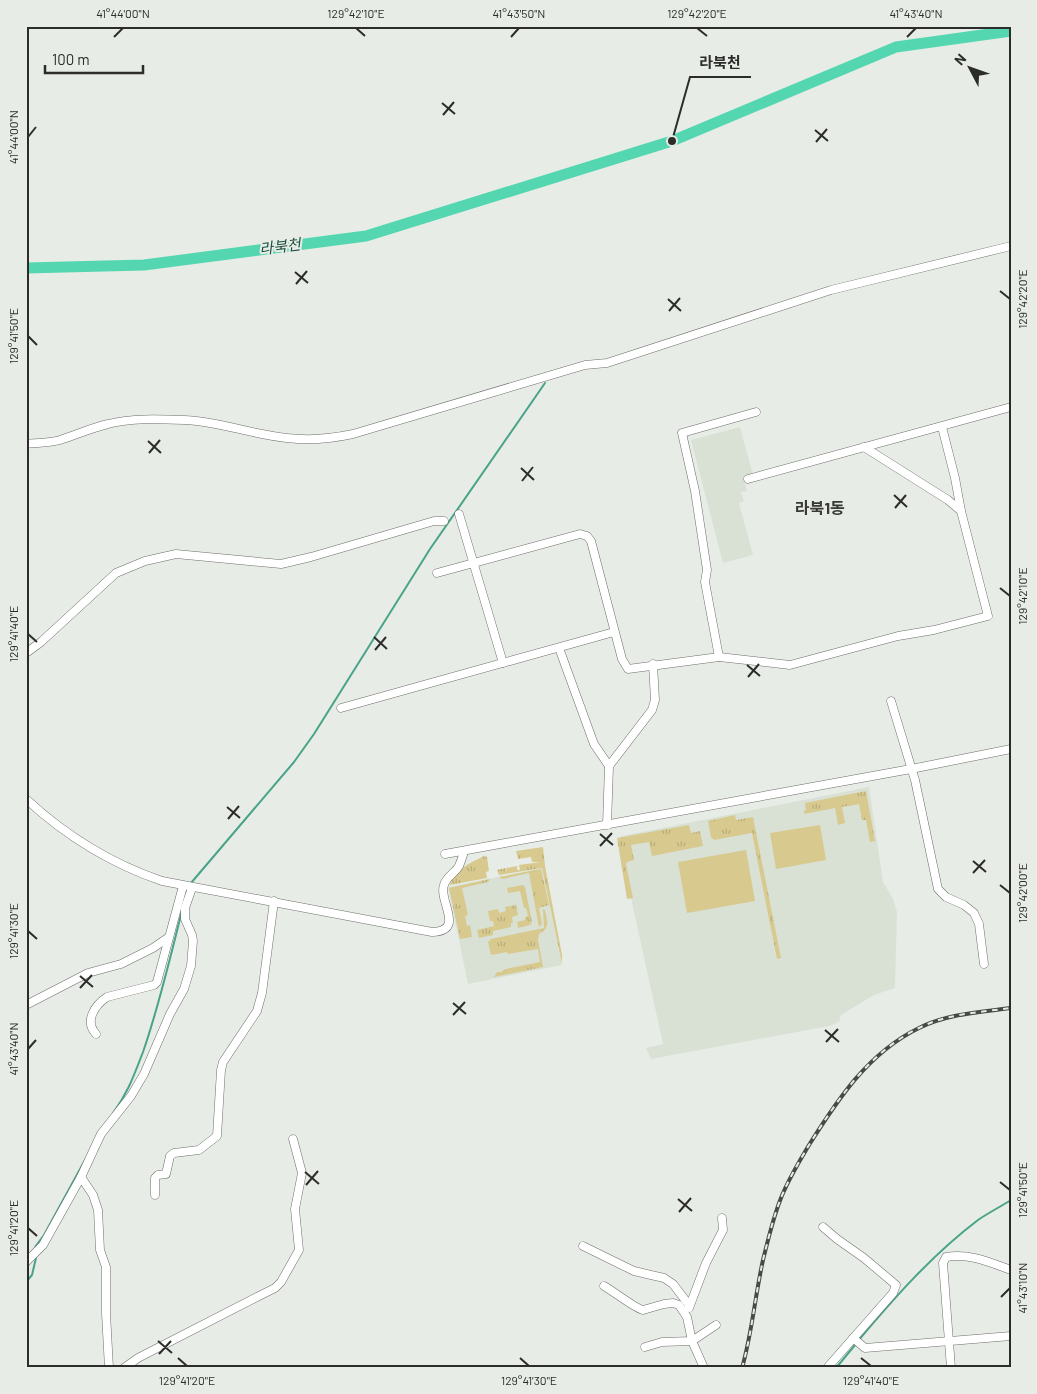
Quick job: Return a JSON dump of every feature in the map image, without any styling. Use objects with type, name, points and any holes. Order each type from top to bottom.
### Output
[{"type":"street","points":[[26,444],[58,440],[108,424],[132,421],[184,420],[220,423],[261,434],[292,439],[330,439],[353,434],[585,365],[608,363],[831,290],[1011,246]]},
{"type":"street","points":[[748,480],[1011,407]]},
{"type":"street","points":[[720,657],[705,582],[707,570],[695,491],[682,433],[756,412]]},
{"type":"street","points":[[437,573],[584,534],[591,541],[614,632],[622,659],[628,669],[653,664],[720,657],[790,666],[898,636],[934,630],[988,616],[961,511],[942,426]]},
{"type":"street","points":[[864,447],[948,500],[961,511]]},
{"type":"street","points":[[459,514],[503,663]]},
{"type":"street","points":[[26,653],[41,642],[112,576],[145,561],[176,554],[281,564],[434,521],[444,521]]},
{"type":"street","points":[[341,708],[614,632]]},
{"type":"street","points":[[559,648],[594,744],[610,766]]},
{"type":"street","points":[[607,825],[610,766],[652,710],[655,700],[653,664]]},
{"type":"street","points":[[891,701],[911,769],[938,889],[946,897],[964,905],[974,913],[979,924],[984,964]]},
{"type":"street","points":[[445,854],[1011,749]]},
{"type":"street","points":[[26,799],[63,830],[100,852],[147,876],[192,888],[274,901],[432,932],[446,929],[449,923],[449,915],[443,895],[444,885],[459,866],[464,851]]},
{"type":"street","points":[[96,1034],[91,1025],[91,1016],[102,1001],[107,997],[154,985],[157,982],[184,886]]},
{"type":"street","points":[[26,1262],[43,1245],[81,1177],[102,1134],[131,1096],[144,1074],[170,1014],[184,989],[191,966],[193,941],[185,919],[185,908],[192,888]]},
{"type":"street","points":[[155,1195],[155,1178],[158,1175],[166,1174],[170,1156],[174,1153],[199,1150],[217,1136],[220,1070],[223,1062],[257,1011],[262,993],[274,901]]},
{"type":"street","points":[[26,1005],[88,973],[121,964],[153,948],[169,937]]},
{"type":"street","points":[[124,1368],[138,1358],[275,1288],[281,1282],[299,1250],[296,1209],[302,1173],[293,1139]]},
{"type":"street","points":[[81,1177],[94,1195],[98,1210],[100,1250],[106,1267],[109,1368]]},
{"type":"street","points":[[704,1368],[692,1341],[687,1317],[689,1305],[706,1263],[723,1230],[722,1218]]},
{"type":"street","points":[[823,1227],[896,1285],[859,1343],[827,1368]]},
{"type":"street","points":[[583,1246],[634,1271],[664,1278],[673,1284],[689,1305]]},
{"type":"street","points":[[951,1368],[943,1263],[946,1257],[969,1256],[1011,1270]]},
{"type":"street","points":[[604,1286],[639,1309],[643,1310],[673,1303],[687,1317]]},
{"type":"street","points":[[645,1347],[662,1342],[692,1341],[716,1325]]},
{"type":"street","points":[[859,1343],[949,1341],[1011,1336]]},
{"type":"shaded area","points":[[740,427],[753,475],[743,478],[747,491],[741,492],[744,501],[739,503],[753,555],[723,563],[691,440]]},
{"type":"shaded area","points":[[869,787],[883,882],[893,899],[897,912],[895,988],[874,995],[841,1015],[839,1022],[829,1026],[651,1059],[646,1048],[663,1044],[618,839],[622,836]]},
{"type":"shaded area","points":[[542,868],[562,965],[468,984],[448,887]]},
{"type":"green space","points":[[866,791],[875,841],[870,842],[866,820],[862,820],[859,804],[842,807],[845,823],[838,825],[835,808],[804,814],[806,810],[805,803]]},
{"type":"green space","points":[[735,815],[736,820],[753,817],[781,958],[777,959],[752,833],[714,840],[711,837],[708,821]]},
{"type":"green space","points":[[689,825],[691,833],[700,831],[703,846],[652,856],[649,842],[631,845],[634,860],[626,864],[633,898],[627,899],[617,838]]},
{"type":"green space","points":[[820,825],[826,860],[776,869],[770,833]]},
{"type":"green space","points":[[543,847],[562,964],[542,868],[499,875],[497,870],[505,868],[507,872],[506,868],[517,866],[517,870],[520,870],[519,865],[541,862],[532,862],[531,857],[518,859],[516,851]]},
{"type":"green space","points":[[746,850],[755,901],[687,913],[678,862]]},
{"type":"green space","points":[[484,856],[487,857],[489,871],[486,872],[487,878],[450,885],[458,871]]},
{"type":"green space","points":[[541,869],[549,905],[539,908],[542,924],[539,927],[529,873],[503,879],[499,877]]},
{"type":"green space","points":[[490,879],[488,882],[462,888],[468,915],[465,916],[467,926],[470,925],[472,937],[460,939],[449,888]]},
{"type":"green space","points":[[523,885],[532,922],[530,925],[518,928],[517,922],[525,920],[525,917],[528,916],[526,908],[524,908],[520,891],[508,893],[507,888]]},
{"type":"green space","points":[[516,905],[518,915],[512,917],[513,923],[511,923],[511,927],[493,931],[493,935],[479,938],[477,930],[494,926],[493,921],[490,921],[488,911],[498,909],[499,913],[506,911],[505,907]]},
{"type":"green space","points":[[543,909],[545,910],[547,926],[539,934],[538,940],[543,967],[494,977],[497,972],[506,969],[540,962],[538,949],[491,955],[488,942],[491,939],[544,928]]},
{"type":"waterway","name":"라북천","points":[[26,268],[144,265],[366,236],[672,141],[896,47],[1011,31]]},
{"type":"waterway","points":[[191,883],[294,762],[314,734],[430,549],[545,383]]},
{"type":"waterway","points":[[113,1113],[134,1076],[149,1035],[182,911]]},
{"type":"waterway","points":[[35,1247],[44,1235],[85,1160]]},
{"type":"waterway","points":[[858,1341],[900,1293],[945,1247],[978,1220],[1011,1200]]},
{"type":"waterway","points":[[26,1282],[32,1275],[36,1258]]},
{"type":"waterway","points":[[836,1368],[855,1345]]},
{"type":"railway","points":[[742,1368],[763,1260],[778,1206],[801,1158],[843,1094],[884,1050],[919,1028],[929,1023],[952,1017],[1011,1008]]},
{"type":"place","name":"라북천","points":[[672,141]]},
{"type":"district","name":"라북1동","points":[[820,508]]}]
